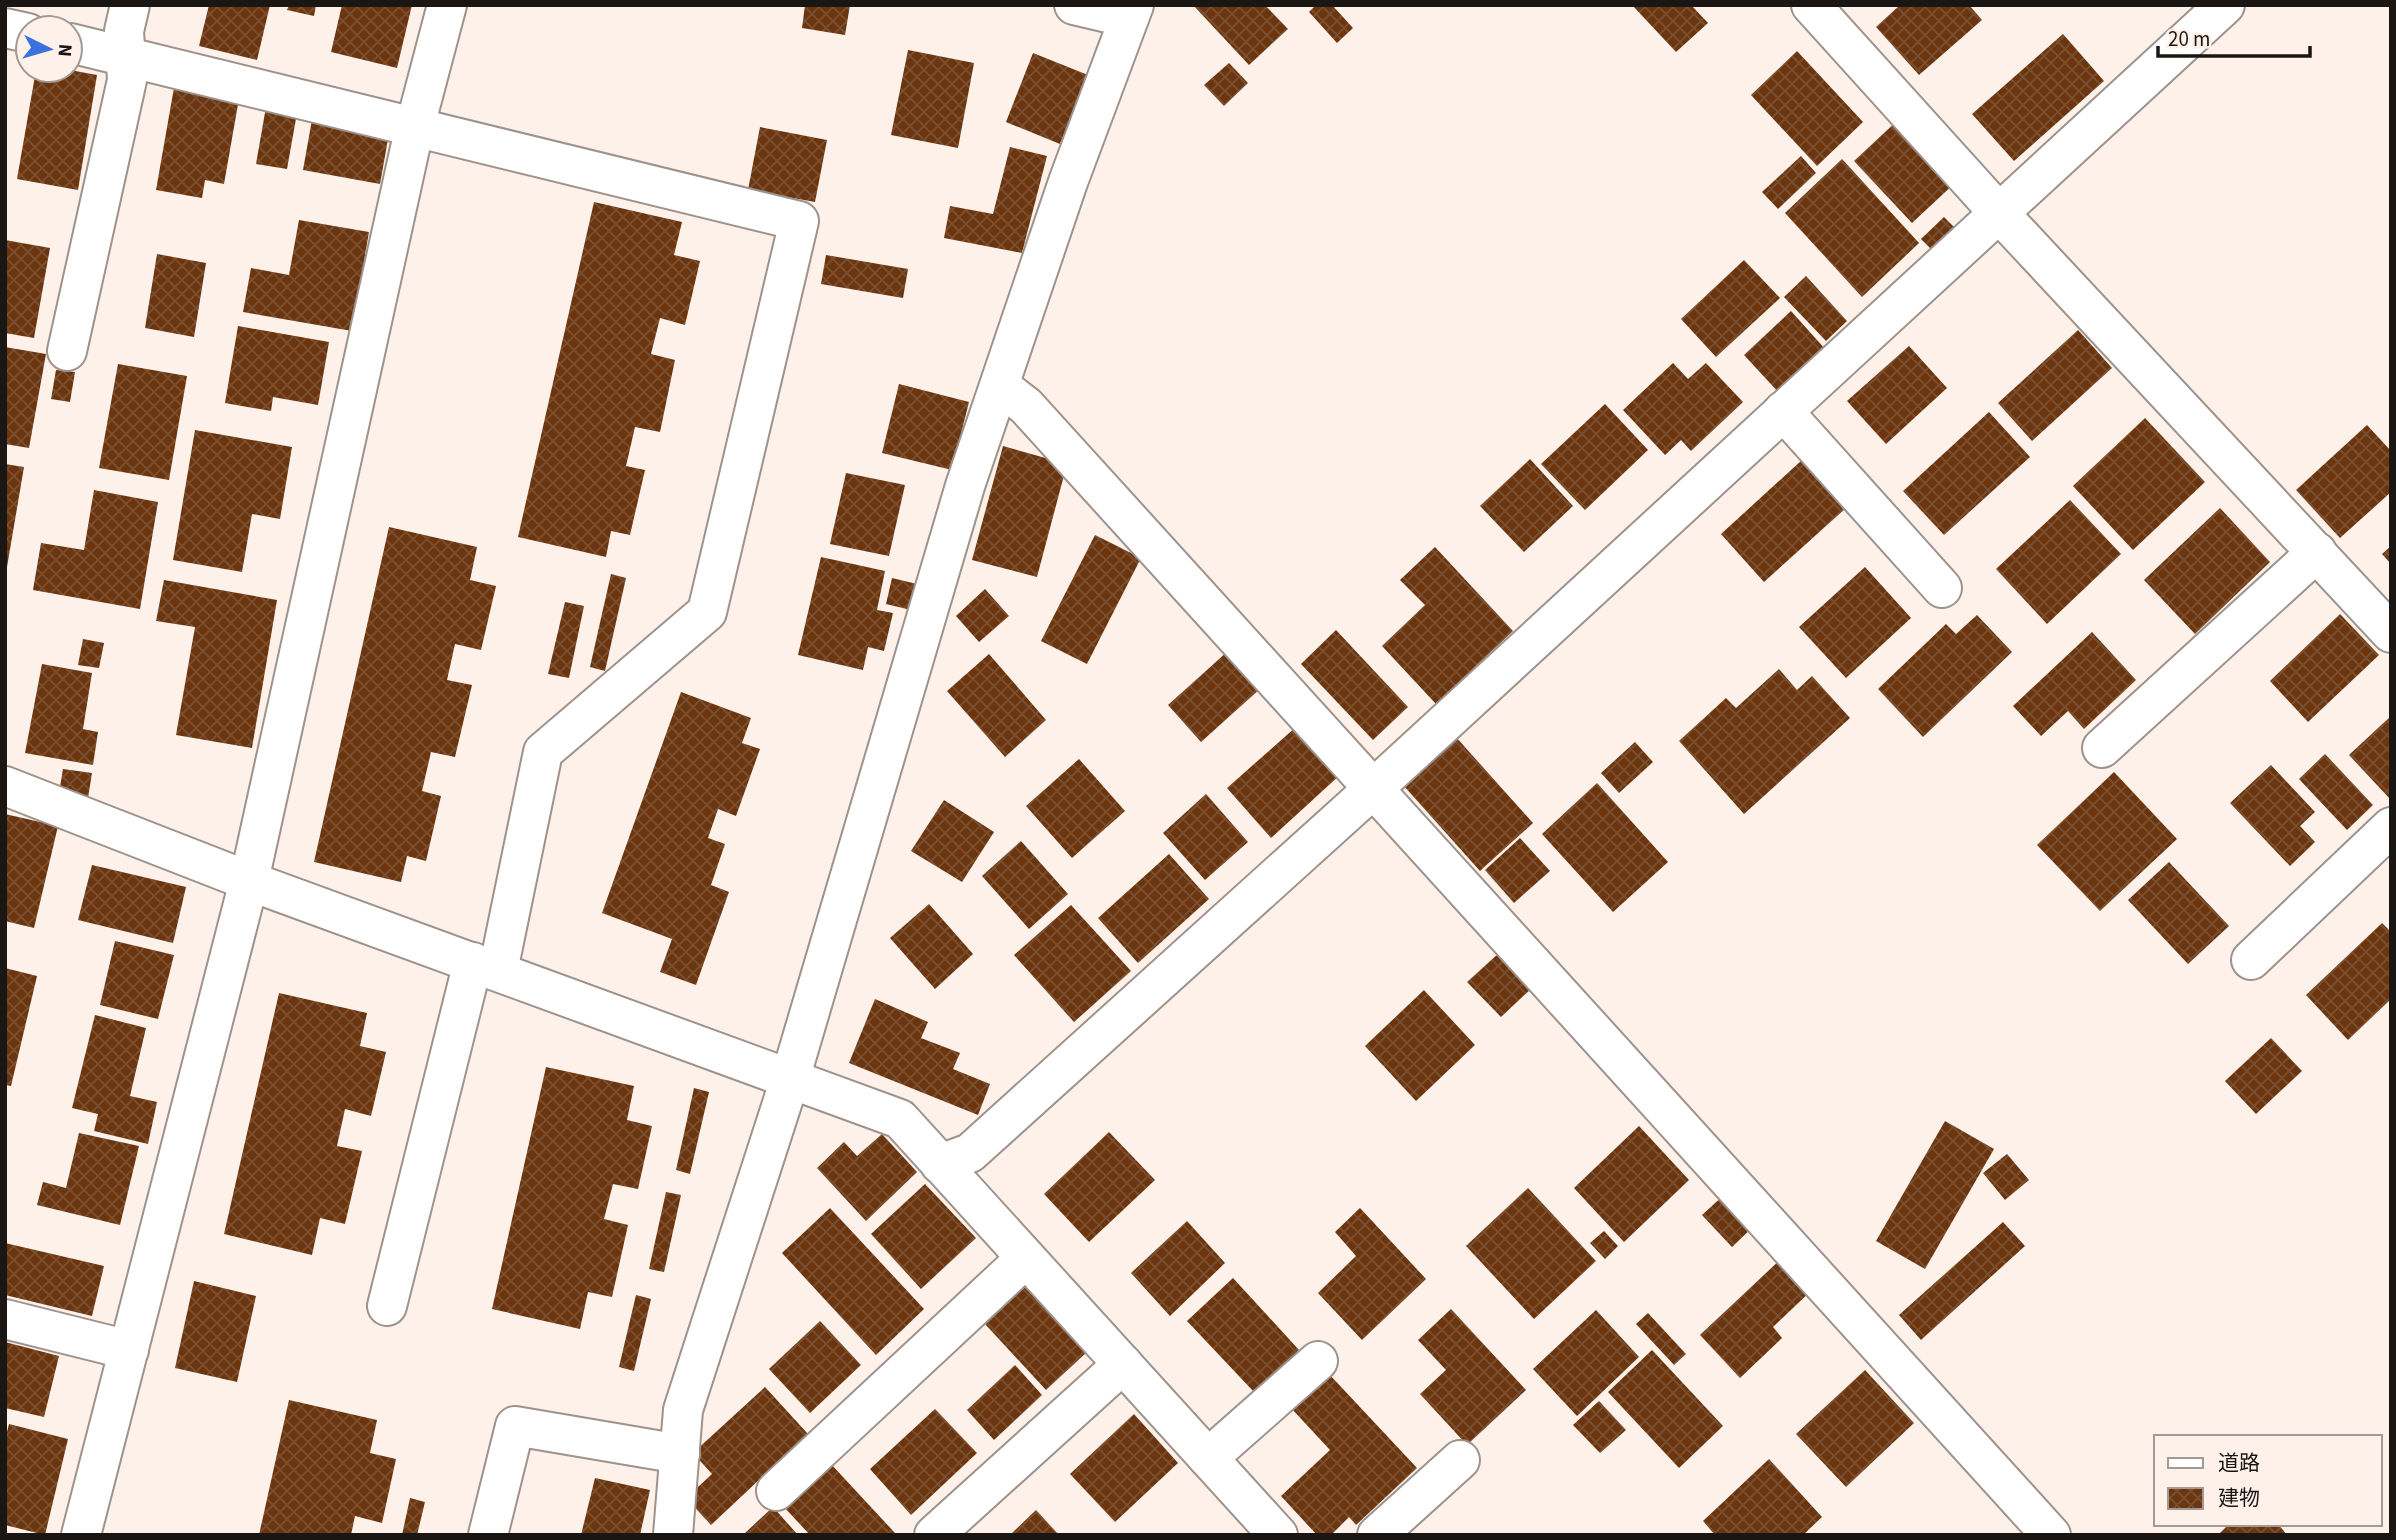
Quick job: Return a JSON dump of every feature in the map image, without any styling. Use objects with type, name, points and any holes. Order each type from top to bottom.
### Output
[{"type":"street","points":[[66,351],[127,80],[124,31],[130,5]]},
{"type":"street","points":[[82,1535],[249,881],[414,130],[447,5]]},
{"type":"street","points":[[673,1535],[683,1410],[790,1079],[965,486],[1068,182],[1131,12],[1074,5]]},
{"type":"street","points":[[1811,5],[1999,213],[2391,633]]},
{"type":"street","points":[[940,1164],[970,1153],[1373,789],[2225,5]]},
{"type":"street","points":[[84,47],[414,130],[799,221],[708,612],[543,752],[485,967],[387,1306]]},
{"type":"street","points":[[1000,386],[1027,406],[2052,1535]]},
{"type":"street","points":[[1783,411],[1942,587]]},
{"type":"street","points":[[2102,748],[2317,552]]},
{"type":"street","points":[[5,786],[249,881],[900,1119],[1278,1535]]},
{"type":"street","points":[[2251,960],[2391,827]]},
{"type":"street","points":[[776,1491],[1026,1258]]},
{"type":"street","points":[[5,1319],[129,1350]]},
{"type":"street","points":[[1208,1458],[1318,1361]]},
{"type":"street","points":[[934,1535],[1123,1364]]},
{"type":"street","points":[[488,1535],[515,1426],[680,1454]]},
{"type":"street","points":[[1377,1535],[1460,1460]]},
{"type":"building","points":[[209,5],[270,5],[257,60],[199,46]]},
{"type":"building","points":[[289,5],[316,5],[314,16],[287,10]]},
{"type":"building","points":[[342,5],[412,5],[397,68],[331,52]]},
{"type":"building","points":[[805,5],[850,5],[845,35],[802,28]]},
{"type":"building","points":[[1193,5],[1265,5],[1288,29],[1249,65]]},
{"type":"building","points":[[1316,5],[1332,5],[1353,28],[1337,43],[1309,12]]},
{"type":"building","points":[[1632,5],[1691,5],[1708,23],[1676,52]]},
{"type":"building","points":[[1900,5],[1969,5],[1982,20],[1919,75],[1876,27]]},
{"type":"building","points":[[2063,34],[2104,81],[2014,161],[1972,114]]},
{"type":"building","points":[[908,50],[974,63],[958,148],[891,135]]},
{"type":"building","points":[[1797,51],[1863,122],[1817,166],[1751,95]]},
{"type":"building","points":[[1033,53],[1088,75],[1060,144],[1006,122]]},
{"type":"building","points":[[1229,63],[1248,83],[1224,106],[1204,85]]},
{"type":"building","points":[[84,73],[97,75],[78,190],[17,179],[34,84],[84,84]]},
{"type":"building","points":[[175,82],[240,93],[224,184],[205,180],[202,198],[156,190]]},
{"type":"building","points":[[266,107],[297,113],[287,169],[256,164]]},
{"type":"building","points":[[313,114],[390,128],[380,184],[303,170]]},
{"type":"building","points":[[1899,119],[1957,181],[1912,223],[1854,161]]},
{"type":"building","points":[[760,127],[827,140],[815,202],[748,190]]},
{"type":"building","points":[[1010,147],[1047,156],[1022,253],[944,238],[950,206],[993,214]]},
{"type":"building","points":[[1801,156],[1816,173],[1778,209],[1762,192]]},
{"type":"building","points":[[1842,159],[1919,243],[1862,297],[1785,213]]},
{"type":"building","points":[[594,202],[682,222],[674,255],[700,261],[685,325],[660,318],[651,354],[675,360],[660,432],[635,427],[626,466],[645,470],[630,535],[611,531],[606,557],[518,537]]},
{"type":"building","points":[[1944,217],[1961,234],[1938,256],[1921,239]]},
{"type":"building","points":[[299,220],[369,232],[352,331],[243,312],[251,268],[289,275]]},
{"type":"building","points":[[5,240],[50,248],[34,338],[5,333]]},
{"type":"building","points":[[157,254],[206,263],[194,337],[145,328]]},
{"type":"building","points":[[826,255],[908,269],[903,298],[821,284]]},
{"type":"building","points":[[1744,260],[1780,298],[1716,357],[1681,319]]},
{"type":"building","points":[[1806,276],[1847,321],[1826,341],[1784,297]]},
{"type":"building","points":[[1791,311],[1826,350],[1780,394],[1744,355]]},
{"type":"building","points":[[238,326],[329,342],[318,405],[273,397],[271,411],[225,403]]},
{"type":"building","points":[[2078,330],[2112,368],[2032,441],[1998,403]]},
{"type":"building","points":[[1909,346],[1947,388],[1886,444],[1847,401]]},
{"type":"building","points":[[5,347],[46,354],[29,448],[5,444]]},
{"type":"building","points":[[1673,363],[1688,379],[1706,363],[1743,402],[1691,451],[1681,440],[1665,455],[1623,410]]},
{"type":"building","points":[[118,364],[187,376],[169,480],[99,468]]},
{"type":"building","points":[[56,370],[75,372],[70,402],[51,399]]},
{"type":"building","points":[[899,384],[969,402],[952,470],[882,453]]},
{"type":"building","points":[[1605,404],[1648,450],[1585,510],[1541,464]]},
{"type":"building","points":[[1989,412],[2030,457],[1944,535],[1903,491]]},
{"type":"building","points":[[2145,418],[2205,482],[2133,550],[2073,486]]},
{"type":"building","points":[[2367,425],[2391,451],[2391,492],[2340,538],[2296,490]]},
{"type":"building","points":[[195,430],[292,447],[280,519],[252,514],[242,572],[173,560]]},
{"type":"building","points":[[1003,446],[1067,464],[1037,577],[972,560]]},
{"type":"building","points":[[1530,459],[1573,506],[1524,552],[1480,506]]},
{"type":"building","points":[[1802,460],[1846,508],[1764,582],[1721,534]]},
{"type":"building","points":[[5,464],[24,467],[7,567],[5,567]]},
{"type":"building","points":[[846,473],[905,485],[889,556],[830,544]]},
{"type":"building","points":[[94,490],[158,502],[140,609],[33,590],[41,543],[84,550]]},
{"type":"building","points":[[2070,500],[2121,554],[2047,624],[1996,569]]},
{"type":"building","points":[[2220,508],[2270,562],[2195,634],[2144,580]]},
{"type":"building","points":[[389,527],[477,547],[470,580],[496,586],[481,650],[455,644],[447,680],[472,685],[455,757],[431,752],[422,791],[441,796],[426,861],[407,856],[401,882],[314,862]]},
{"type":"building","points":[[1095,535],[1141,558],[1087,664],[1041,641]]},
{"type":"building","points":[[2391,546],[2391,564],[2382,554]]},
{"type":"building","points":[[1435,547],[1513,631],[1436,704],[1382,646],[1425,605],[1400,580]]},
{"type":"building","points":[[821,557],[885,571],[877,610],[893,613],[884,651],[868,647],[863,670],[798,655]]},
{"type":"building","points":[[1865,567],[1911,618],[1846,678],[1799,627]]},
{"type":"building","points":[[611,574],[626,578],[605,671],[590,667]]},
{"type":"building","points":[[892,578],[917,584],[911,610],[886,604]]},
{"type":"building","points":[[164,580],[277,600],[252,748],[176,735],[195,627],[156,621]]},
{"type":"building","points":[[985,589],[1009,616],[979,642],[956,616]]},
{"type":"building","points":[[565,602],[584,606],[569,678],[548,674]]},
{"type":"building","points":[[2340,614],[2379,655],[2308,722],[2270,681]]},
{"type":"building","points":[[1977,615],[2012,652],[1923,737],[1878,689],[1946,624],[1956,634]]},
{"type":"building","points":[[1336,630],[1408,707],[1373,740],[1301,664]]},
{"type":"building","points":[[2092,632],[2136,680],[2084,729],[2068,711],[2041,736],[2013,706]]},
{"type":"building","points":[[83,639],[104,643],[99,668],[78,665]]},
{"type":"building","points":[[1228,651],[1261,688],[1201,742],[1168,705]]},
{"type":"building","points":[[989,654],[1046,720],[1005,757],[947,691]]},
{"type":"building","points":[[42,664],[92,673],[83,729],[98,732],[93,765],[25,753]]},
{"type":"building","points":[[1779,669],[1797,690],[1812,676],[1850,718],[1744,814],[1679,741],[1726,698],[1736,708]]},
{"type":"building","points":[[681,692],[751,718],[742,743],[760,749],[736,816],[718,809],[708,838],[725,844],[711,885],[729,892],[696,985],[660,972],[672,939],[602,913]]},
{"type":"building","points":[[2391,716],[2391,800],[2349,755]]},
{"type":"building","points":[[1297,726],[1340,775],[1271,838],[1227,788]]},
{"type":"building","points":[[1455,736],[1533,823],[1480,871],[1403,785]]},
{"type":"building","points":[[1635,742],[1653,762],[1619,793],[1601,773]]},
{"type":"building","points":[[2325,754],[2373,805],[2347,830],[2299,779]]},
{"type":"building","points":[[1079,759],[1125,811],[1072,858],[1026,806]]},
{"type":"building","points":[[2271,765],[2315,812],[2300,826],[2315,842],[2290,866],[2230,803]]},
{"type":"building","points":[[63,769],[92,773],[88,798],[59,793]]},
{"type":"building","points":[[2114,772],[2177,839],[2100,911],[2037,845]]},
{"type":"building","points":[[1597,783],[1668,862],[1613,912],[1542,834]]},
{"type":"building","points":[[1206,794],[1248,842],[1205,880],[1163,833]]},
{"type":"building","points":[[944,800],[994,832],[962,882],[911,851]]},
{"type":"building","points":[[5,814],[58,826],[34,928],[5,921]]},
{"type":"building","points":[[1520,838],[1550,871],[1514,903],[1485,870]]},
{"type":"building","points":[[1021,841],[1068,894],[1029,929],[982,876]]},
{"type":"building","points":[[1169,854],[1209,899],[1138,963],[1098,918]]},
{"type":"building","points":[[2169,862],[2229,926],[2188,964],[2128,900]]},
{"type":"building","points":[[92,865],[186,887],[173,943],[78,920]]},
{"type":"building","points":[[929,904],[973,954],[935,989],[890,938]]},
{"type":"building","points":[[1071,905],[1131,971],[1074,1022],[1014,955]]},
{"type":"building","points":[[2382,923],[2391,932],[2391,999],[2348,1040],[2306,995]]},
{"type":"building","points":[[115,941],[174,955],[158,1019],[100,1005]]},
{"type":"building","points":[[1499,953],[1532,988],[1501,1017],[1467,982]]},
{"type":"building","points":[[5,968],[37,976],[11,1086],[5,1085]]},
{"type":"building","points":[[1424,990],[1475,1045],[1416,1101],[1365,1046]]},
{"type":"building","points":[[279,993],[367,1013],[360,1046],[386,1052],[371,1116],[345,1109],[337,1146],[362,1151],[345,1224],[320,1218],[312,1255],[224,1234]]},
{"type":"building","points":[[875,999],[928,1022],[921,1038],[960,1053],[953,1069],[990,1084],[978,1115],[849,1063]]},
{"type":"building","points":[[95,1015],[146,1028],[130,1096],[157,1102],[148,1144],[94,1131],[98,1114],[72,1108]]},
{"type":"building","points":[[2271,1038],[2302,1071],[2256,1114],[2225,1081]]},
{"type":"building","points":[[546,1067],[634,1086],[627,1120],[652,1126],[638,1189],[613,1184],[604,1219],[628,1225],[612,1297],[588,1292],[580,1329],[492,1309]]},
{"type":"building","points":[[694,1088],[709,1092],[690,1174],[676,1170]]},
{"type":"building","points":[[1945,1121],[1994,1149],[1925,1269],[1876,1241]]},
{"type":"building","points":[[1639,1126],[1689,1180],[1624,1242],[1574,1188]]},
{"type":"building","points":[[1109,1132],[1155,1180],[1089,1242],[1044,1194]]},
{"type":"building","points":[[79,1133],[139,1146],[120,1225],[37,1205],[43,1182],[66,1188]]},
{"type":"building","points":[[882,1134],[917,1172],[866,1221],[817,1168],[844,1142],[857,1156]]},
{"type":"building","points":[[2007,1154],[2029,1180],[2005,1200],[1983,1173]]},
{"type":"building","points":[[925,1184],[976,1238],[921,1289],[871,1234]]},
{"type":"building","points":[[1528,1188],[1596,1261],[1534,1319],[1466,1246]]},
{"type":"building","points":[[666,1192],[681,1195],[664,1272],[649,1269]]},
{"type":"building","points":[[1725,1194],[1755,1225],[1732,1247],[1702,1215]]},
{"type":"building","points":[[830,1208],[924,1309],[876,1355],[782,1253]]},
{"type":"building","points":[[1360,1208],[1426,1279],[1362,1340],[1318,1293],[1356,1256],[1335,1232]]},
{"type":"building","points":[[1187,1221],[1225,1263],[1170,1316],[1131,1273]]},
{"type":"building","points":[[2003,1222],[2025,1246],[1921,1340],[1899,1315]]},
{"type":"building","points":[[1604,1231],[1618,1246],[1605,1259],[1590,1243]]},
{"type":"building","points":[[5,1243],[104,1266],[92,1316],[5,1295]]},
{"type":"building","points":[[1783,1257],[1813,1289],[1773,1327],[1782,1338],[1740,1378],[1700,1335]]},
{"type":"building","points":[[1233,1278],[1299,1350],[1254,1392],[1187,1321]]},
{"type":"building","points":[[194,1281],[256,1296],[237,1382],[175,1368]]},
{"type":"building","points":[[1027,1285],[1087,1352],[1046,1390],[985,1324]]},
{"type":"building","points":[[636,1295],[651,1299],[634,1371],[619,1367]]},
{"type":"building","points":[[1451,1309],[1526,1390],[1467,1445],[1420,1394],[1446,1370],[1418,1340]]},
{"type":"building","points":[[1596,1310],[1639,1357],[1577,1416],[1533,1369]]},
{"type":"building","points":[[1648,1313],[1686,1354],[1674,1365],[1636,1324]]},
{"type":"building","points":[[820,1321],[861,1365],[810,1413],[769,1369]]},
{"type":"building","points":[[5,1342],[59,1356],[44,1417],[5,1408]]},
{"type":"building","points":[[1652,1350],[1723,1426],[1679,1468],[1608,1392]]},
{"type":"building","points":[[1015,1365],[1042,1395],[994,1440],[967,1410]]},
{"type":"building","points":[[1865,1370],[1914,1423],[1846,1487],[1796,1434]]},
{"type":"building","points":[[1329,1374],[1417,1468],[1356,1525],[1349,1517],[1331,1535],[1317,1535],[1281,1496],[1330,1450],[1291,1408]]},
{"type":"building","points":[[765,1387],[808,1434],[711,1525],[686,1498],[712,1474],[693,1453]]},
{"type":"building","points":[[289,1400],[377,1420],[370,1453],[396,1459],[382,1523],[355,1516],[351,1535],[259,1535]]},
{"type":"building","points":[[1599,1401],[1626,1430],[1600,1453],[1573,1425]]},
{"type":"building","points":[[935,1409],[977,1453],[911,1515],[870,1469]]},
{"type":"building","points":[[1134,1414],[1178,1463],[1115,1522],[1070,1474]]},
{"type":"building","points":[[9,1424],[68,1439],[45,1535],[5,1525],[5,1440]]},
{"type":"building","points":[[1769,1459],[1822,1517],[1803,1535],[1715,1535],[1703,1521]]},
{"type":"building","points":[[830,1463],[895,1533],[893,1535],[810,1535],[784,1507]]},
{"type":"building","points":[[595,1478],[650,1490],[640,1535],[581,1535]]},
{"type":"building","points":[[410,1498],[425,1502],[417,1535],[402,1535]]},
{"type":"building","points":[[773,1507],[798,1535],[745,1533]]},
{"type":"building","points":[[1036,1510],[1059,1535],[1010,1535]]},
{"type":"building","points":[[2227,1526],[2280,1526],[2287,1535],[2218,1535]]}]
